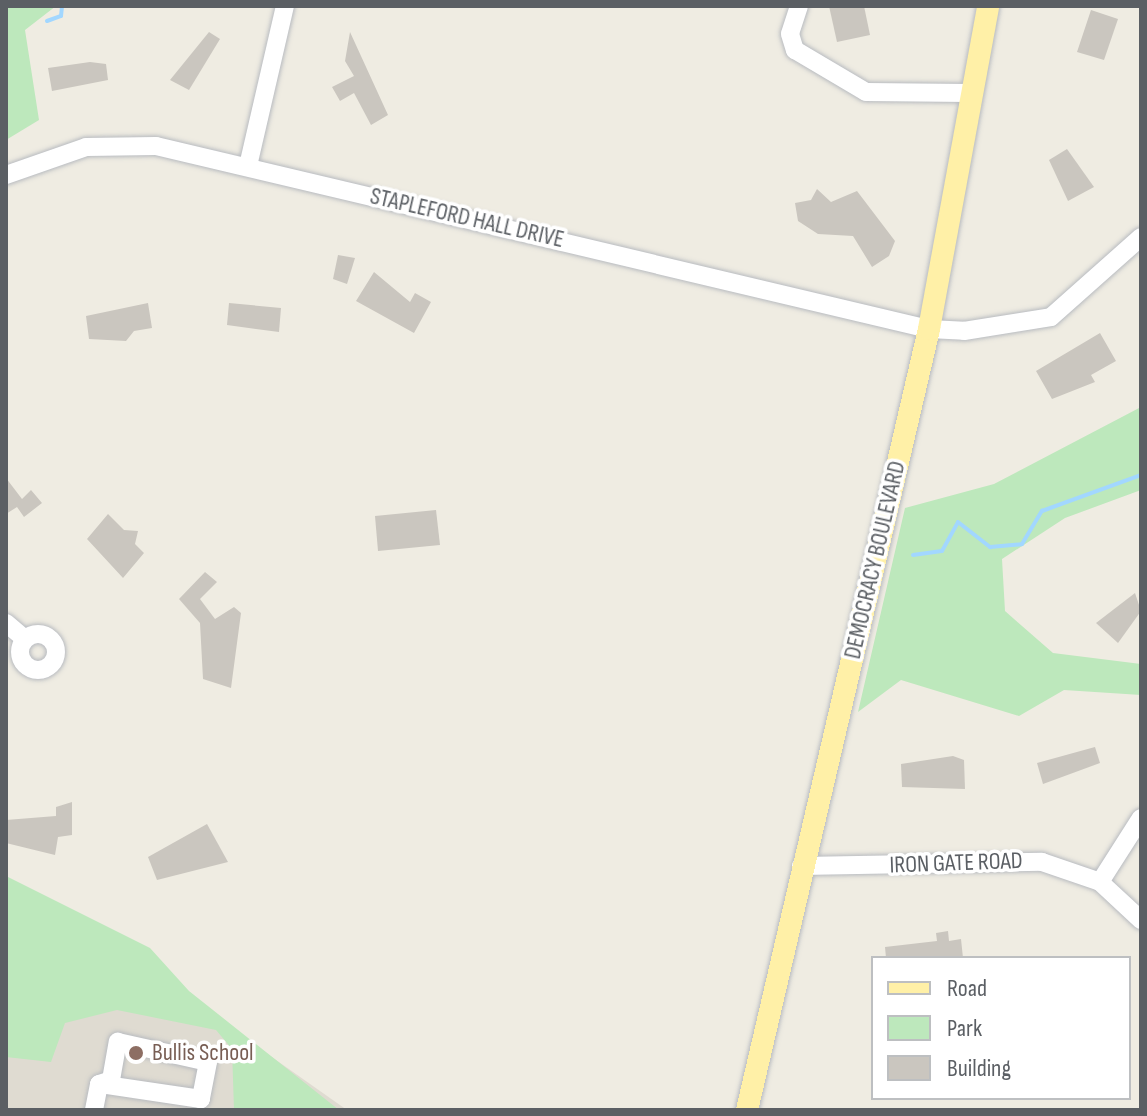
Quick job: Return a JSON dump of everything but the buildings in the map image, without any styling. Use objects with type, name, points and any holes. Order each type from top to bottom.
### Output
[{"type":"main road","name":"DEMOCRACY BOULEVARD","points":[[747,1110],[801,866],[929,329],[969,93],[988,6]]},
{"type":"street","points":[[248,166],[285,6]]},
{"type":"street","points":[[799,6],[790,34],[795,50],[866,92],[969,93]]},
{"type":"street","name":"STAPLEFORD HALL DRIVE","points":[[6,175],[100,145],[156,146],[929,329],[999,330],[1051,317],[1141,237]]},
{"type":"street","points":[[6,623],[25,639]]},
{"type":"street","points":[[1100,882],[1141,818]]},
{"type":"street","name":"IRON GATE ROAD","points":[[801,866],[1017,859],[1100,882],[1141,920]]},
{"type":"street","points":[[118,1042],[208,1062],[201,1099],[99,1084],[111,1080],[118,1042]]},
{"type":"street","points":[[94,1110],[99,1084]]},
{"type":"shaded area","name":"Bullis School","points":[[6,975],[184,995],[347,1110],[6,1110]]},
{"type":"green space","points":[[6,6],[56,6],[25,30],[39,120],[6,140]]},
{"type":"green space","points":[[1141,407],[1141,490],[1065,518],[1002,559],[1005,611],[1053,653],[1141,664],[1141,695],[1064,690],[1019,716],[901,680],[858,712],[905,508],[994,484]]},
{"type":"green space","points":[[6,876],[150,948],[189,991],[339,1110],[234,1110],[232,1049],[216,1030],[117,1010],[65,1023],[51,1062],[6,1057]]},
{"type":"waterway","points":[[47,21],[61,16],[62,6]]},
{"type":"waterway","points":[[913,555],[942,551],[958,522],[990,547],[1022,544],[1042,511],[1141,475]]},
{"type":"place","name":"Bullis School","points":[[136,1053]]}]
